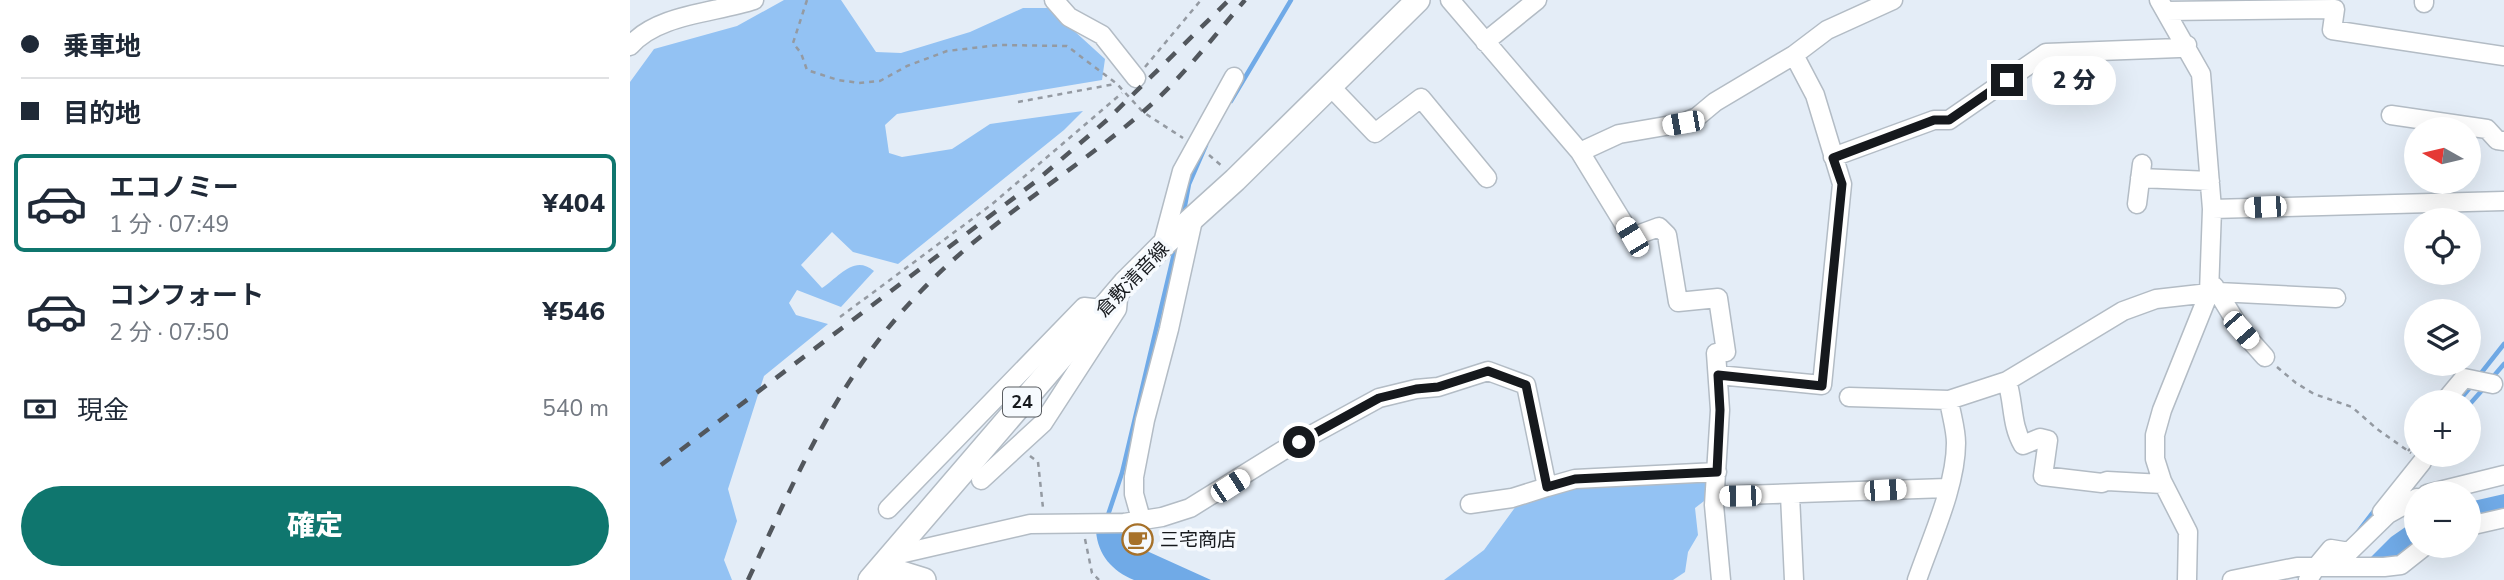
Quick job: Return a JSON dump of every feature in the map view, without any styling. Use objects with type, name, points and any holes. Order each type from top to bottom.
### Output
[{"type":"main road","name":"倉敷清音線","points":[[881,567],[1118,291],[1418,0]]},
{"type":"main road","points":[[881,567],[924,580]]},
{"type":"street","points":[[630,46],[638,36],[658,24],[754,0]]},
{"type":"street","points":[[1055,0],[1069,17],[1102,35],[1136,78]]},
{"type":"street","points":[[1450,0],[1580,152],[1632,237],[1659,228],[1667,235],[1678,302],[1718,298],[1726,352],[1716,354],[1720,410],[1715,496],[1721,580]]},
{"type":"street","points":[[1485,41],[1537,0]]},
{"type":"street","points":[[1580,152],[1619,134],[1683,123],[1697,117],[1715,102],[1794,55],[1828,30],[1893,0]]},
{"type":"street","points":[[2163,6],[2201,74],[2212,209],[2212,288],[2162,411],[2155,435],[2155,459],[2163,484],[2188,533],[2187,580]]},
{"type":"street","points":[[2163,6],[2335,9],[2332,30],[2504,56]]},
{"type":"street","points":[[1833,158],[1934,120],[1949,120],[2046,53],[2187,46]]},
{"type":"street","points":[[1718,375],[1822,386],[1842,184],[1815,95],[1794,55]]},
{"type":"street","points":[[1165,244],[1173,198],[1182,171],[1234,78]]},
{"type":"street","points":[[1330,86],[1375,133],[1420,98],[1487,178]]},
{"type":"street","points":[[2391,115],[2487,129],[2497,141],[2504,141]]},
{"type":"street","points":[[2137,205],[2141,171],[2210,181]]},
{"type":"street","points":[[2212,209],[2504,201]]},
{"type":"street","points":[[1132,521],[1134,477],[1145,420],[1169,329],[1190,222]]},
{"type":"street","points":[[2212,288],[2241,330],[2264,356]]},
{"type":"street","points":[[1849,397],[1949,400],[2007,381],[2123,311],[2156,299],[2212,288],[2336,298]]},
{"type":"street","points":[[981,480],[1017,444],[1043,423],[1116,309],[1118,291]]},
{"type":"street","points":[[888,509],[1084,307],[1102,309]]},
{"type":"street","points":[[881,567],[1030,524],[1132,521],[1162,517],[1190,508],[1282,451],[1379,398],[1438,387],[1488,371],[1526,385],[1547,487]]},
{"type":"street","points":[[2454,390],[2464,378],[2500,381]]},
{"type":"street","points":[[2007,381],[2013,399],[2016,433],[2023,445],[2040,438],[2048,440],[2043,476],[2102,483],[2163,484]]},
{"type":"street","points":[[1917,580],[1947,488],[1956,443],[1949,400]]},
{"type":"street","points":[[2363,537],[2418,467]]},
{"type":"street","points":[[1470,503],[1512,498],[1575,479],[1717,472]]},
{"type":"street","points":[[2480,481],[2504,475]]},
{"type":"street","points":[[1715,496],[1947,488]]},
{"type":"street","points":[[1790,495],[1794,580]]},
{"type":"street","points":[[2316,572],[2339,551],[2363,537],[2388,514],[2404,505]]},
{"type":"street","points":[[2481,523],[2504,518]]},
{"type":"street","points":[[2232,580],[2297,567],[2316,572],[2401,565],[2410,558]]},
{"type":"path","points":[[807,0],[793,43],[801,53],[807,70],[838,80],[859,83],[880,81],[933,56],[966,48],[1049,44],[1067,46],[1117,84],[1143,112],[1195,146]]},
{"type":"path","points":[[840,317],[991,205],[1123,92],[1201,0]]},
{"type":"path","points":[[1018,102],[1117,84]]},
{"type":"path","points":[[2264,356],[2296,383],[2314,394],[2352,407],[2404,448]]},
{"type":"path","points":[[1017,444],[1038,462],[1045,524]]},
{"type":"path","points":[[1093,523],[1084,536],[1092,573],[1099,580]]},
{"type":"shaded area","points":[[784,0],[841,0],[876,52],[901,53],[970,32],[1023,8],[1049,8],[1105,59],[1102,80],[897,114],[885,125],[889,153],[902,157],[952,149],[990,124],[1083,111],[1064,130],[898,264],[853,252],[832,232],[801,265],[822,288],[853,266],[867,266],[874,271],[841,307],[797,290],[789,303],[796,315],[828,324],[764,376],[728,489],[737,521],[724,560],[732,580],[630,580],[630,82],[654,49],[737,26]]},
{"type":"shaded area","points":[[1709,480],[1708,498],[1695,508],[1698,535],[1688,552],[1685,572],[1673,580],[1444,580],[1484,550],[1519,502],[1579,484]]},
{"type":"shaded area","points":[[2504,494],[2504,509],[2481,514],[2481,499]]},
{"type":"shaded area","points":[[1123,527],[1138,547],[1211,580],[1134,580],[1126,576],[1113,567],[1103,555],[1096,531]]},
{"type":"shaded area","points":[[2404,528],[2404,551],[2397,557],[2368,560]]},
{"type":"waterway","points":[[1231,101],[1291,0]]},
{"type":"waterway","points":[[1183,216],[1189,184],[1206,145]]},
{"type":"waterway","points":[[1107,518],[1122,473],[1176,245]]},
{"type":"waterway","points":[[2478,377],[2504,344]]},
{"type":"waterway","points":[[2492,378],[2504,364]]},
{"type":"waterway","points":[[2468,390],[2473,384]]},
{"type":"waterway","points":[[2481,392],[2485,387]]},
{"type":"waterway","points":[[2357,533],[2377,507]]},
{"type":"railway","points":[[661,465],[1035,182],[1107,120],[1229,0]]},
{"type":"railway","points":[[748,580],[822,427],[843,391],[892,323],[922,290],[972,243],[1152,104],[1194,61],[1245,0]]},
{"type":"place","name":"三宅商店","points":[[1137,539]]},
{"type":"route","points":[[1299,442],[1379,398],[1438,387],[1488,371],[1526,385],[1547,487],[1575,479],[1717,472],[1720,410],[1718,375],[1822,386],[1842,184],[1833,158],[1934,120],[1949,120],[2007,80]]}]
